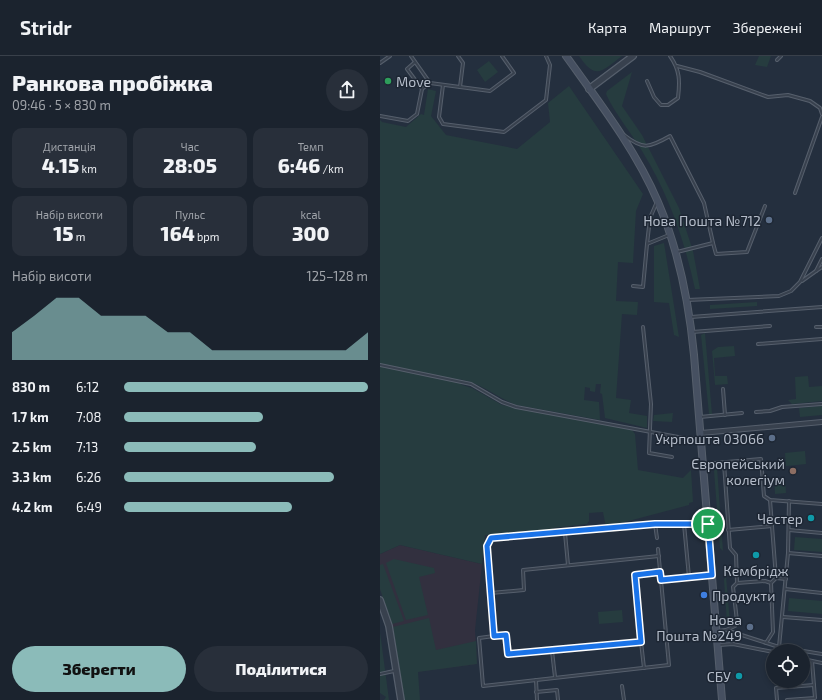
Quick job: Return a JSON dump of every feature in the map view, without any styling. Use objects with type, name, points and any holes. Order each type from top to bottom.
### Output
[{"type":"main road","points":[[566,56],[590,89],[644,175],[658,201],[676,252],[687,300],[692,332],[722,700]]},
{"type":"street","points":[[590,89],[633,56]]},
{"type":"street","points":[[701,436],[822,422]]},
{"type":"street","points":[[380,600],[397,670],[400,700]]},
{"type":"lane","points":[[380,63],[389,56]]},
{"type":"lane","points":[[411,56],[430,83]]},
{"type":"lane","points":[[458,56],[463,63],[460,87]]},
{"type":"lane","points":[[380,116],[408,121],[417,114],[422,89],[430,83],[490,91],[514,73],[502,56]]},
{"type":"lane","points":[[443,85],[438,117],[443,124],[504,132],[546,100],[550,65],[546,56]]},
{"type":"lane","points":[[647,81],[654,97],[661,105],[668,105],[678,98],[681,80],[677,66],[670,56]]},
{"type":"lane","points":[[778,60],[781,56]]},
{"type":"lane","points":[[415,62],[407,69],[422,89]]},
{"type":"lane","points":[[677,66],[700,72],[768,97],[788,96],[810,101],[820,108],[822,114]]},
{"type":"lane","points":[[796,192],[822,117]]},
{"type":"lane","points":[[615,128],[636,144],[642,146],[656,145],[670,136],[704,204],[716,254],[747,252],[765,206]]},
{"type":"lane","points":[[633,286],[643,287],[650,218],[658,201]]},
{"type":"lane","points":[[647,244],[670,235]]},
{"type":"lane","points":[[800,282],[822,238]]},
{"type":"lane","points":[[676,252],[714,243]]},
{"type":"lane","points":[[816,271],[822,259]]},
{"type":"lane","points":[[687,300],[779,296],[791,291],[800,282],[822,267]]},
{"type":"lane","points":[[690,317],[822,307]]},
{"type":"lane","points":[[692,332],[770,326]]},
{"type":"lane","points":[[643,327],[651,404],[649,453],[672,457]]},
{"type":"lane","points":[[816,327],[822,327]]},
{"type":"lane","points":[[758,344],[822,339]]},
{"type":"lane","points":[[380,365],[471,384],[502,402],[516,407],[689,439],[701,436]]},
{"type":"lane","points":[[723,389],[725,415]]},
{"type":"lane","points":[[756,412],[770,411],[782,407],[822,404]]},
{"type":"lane","points":[[699,417],[742,413]]},
{"type":"lane","points":[[703,464],[761,459],[764,496],[770,500],[822,504]]},
{"type":"lane","points":[[724,463],[728,530],[730,548],[736,555],[737,583]]},
{"type":"lane","points":[[766,643],[773,632],[771,583],[776,578],[770,500]]},
{"type":"lane","points":[[780,644],[788,553],[789,501]]},
{"type":"lane","points":[[494,636],[487,546],[491,538],[565,533],[655,524],[708,524]]},
{"type":"lane","points":[[655,524],[657,538]]},
{"type":"lane","points":[[684,524],[689,577]]},
{"type":"lane","points":[[728,530],[772,526]]},
{"type":"lane","points":[[789,530],[822,533]]},
{"type":"lane","points":[[565,533],[568,565]]},
{"type":"lane","points":[[641,642],[508,654],[506,635],[478,638],[483,686],[669,665],[658,549]]},
{"type":"lane","points":[[788,553],[822,556]]},
{"type":"lane","points":[[491,593],[524,590],[523,570],[659,556]]},
{"type":"lane","points":[[644,668],[635,575],[660,572]]},
{"type":"lane","points":[[661,580],[712,575]]},
{"type":"lane","points":[[776,578],[786,579]]},
{"type":"lane","points":[[717,631],[726,630],[735,626],[737,621],[733,587],[737,583],[765,581],[771,583]]},
{"type":"lane","points":[[785,589],[822,592]]},
{"type":"lane","points":[[783,617],[822,620]]},
{"type":"lane","points":[[726,630],[770,644]]},
{"type":"lane","points":[[718,645],[733,644],[766,651]]},
{"type":"lane","points":[[552,651],[555,678]]},
{"type":"lane","points":[[810,652],[822,654]]},
{"type":"lane","points":[[787,700],[815,698],[812,661],[822,663]]},
{"type":"lane","points":[[380,674],[397,670]]},
{"type":"lane","points":[[536,680],[537,700]]},
{"type":"lane","points":[[777,700],[776,688],[814,685]]},
{"type":"lane","points":[[622,686],[624,700]]},
{"type":"lane","points":[[536,692],[557,690],[558,700]]},
{"type":"shaded area","points":[[400,545],[482,564],[475,630],[477,664],[401,674],[393,627],[380,589],[380,554]]},
{"type":"green space","points":[[579,56],[622,56],[604,69],[595,71],[590,69]]},
{"type":"green space","points":[[759,56],[771,56],[767,67],[755,65]]},
{"type":"green space","points":[[489,61],[498,72],[485,82],[477,70]]},
{"type":"green space","points":[[632,72],[622,106],[642,135],[679,208],[693,251],[700,289],[695,289],[681,235],[660,184],[642,151],[614,109],[606,94],[607,91]]},
{"type":"green space","points":[[569,86],[643,194],[636,211],[633,263],[618,262],[616,301],[638,302],[637,315],[622,314],[616,398],[631,400],[629,413],[647,416],[647,428],[605,418],[602,394],[600,393],[601,384],[596,384],[595,392],[590,391],[590,388],[585,387],[584,400],[599,402],[600,420],[516,405],[480,386],[465,380],[457,379],[462,385],[472,388],[502,405],[632,430],[635,434],[638,470],[683,478],[691,470],[693,502],[689,503],[689,505],[606,527],[603,512],[589,513],[589,521],[587,524],[553,528],[553,531],[485,535],[482,564],[400,545],[380,554],[380,120],[382,122],[406,127],[421,114],[424,115],[428,89],[436,91],[431,116],[446,135],[517,149],[550,122],[548,103]]},
{"type":"green space","points":[[664,243],[679,337],[674,335],[669,303],[654,302],[654,246]]},
{"type":"green space","points":[[757,302],[757,306],[710,309],[710,305]]},
{"type":"green space","points":[[705,333],[712,414],[709,414],[701,335]]},
{"type":"green space","points":[[734,346],[735,356],[714,358],[715,376],[727,376],[728,384],[715,385],[712,351],[718,347]]},
{"type":"green space","points":[[808,376],[809,387],[822,386],[822,401],[792,404],[788,400],[796,399],[795,377]]},
{"type":"green space","points":[[822,406],[822,415],[800,417],[799,408]]},
{"type":"green space","points":[[673,413],[672,422],[653,421],[654,415]]},
{"type":"green space","points":[[805,451],[806,464],[786,466],[785,453]]},
{"type":"green space","points":[[717,467],[723,551],[720,548],[714,471]]},
{"type":"green space","points":[[785,478],[786,493],[775,494],[774,479]]},
{"type":"green space","points":[[795,537],[822,539],[822,552],[794,550]]},
{"type":"green space","points":[[394,559],[434,568],[435,573],[419,577],[428,615],[406,620],[386,563]]},
{"type":"green space","points":[[383,564],[404,621],[392,624],[380,589],[380,565]]},
{"type":"green space","points":[[726,576],[730,623],[727,623],[724,580]]},
{"type":"green space","points":[[789,598],[822,601],[822,614],[788,611]]},
{"type":"green space","points":[[622,610],[623,622],[599,624],[598,612]]},
{"type":"green space","points":[[429,618],[436,650],[476,641],[477,664],[418,672],[420,700],[404,700],[393,627]]},
{"type":"green space","points":[[380,632],[389,700],[384,700],[386,697],[380,693]]},
{"type":"place","name":"Move","points":[[388,81]]},
{"type":"place","name":"Нова Пошта №712","points":[[769,220]]},
{"type":"place","name":"Укрпошта 03066","points":[[772,438]]},
{"type":"place","name":"Європейський колегіум","points":[[793,471]]},
{"type":"place","name":"Честер","points":[[811,518]]},
{"type":"place","name":"Кембрідж","points":[[756,555]]},
{"type":"place","name":"Продукти","points":[[704,595]]},
{"type":"place","name":"Нова Пошта №249","points":[[750,627]]},
{"type":"place","name":"СБУ","points":[[739,676]]},
{"type":"route","points":[[655,524],[708,524],[712,575],[661,580],[660,572],[635,575],[641,642],[508,654],[506,635],[494,636],[487,546],[491,538],[565,533],[655,524]]}]
